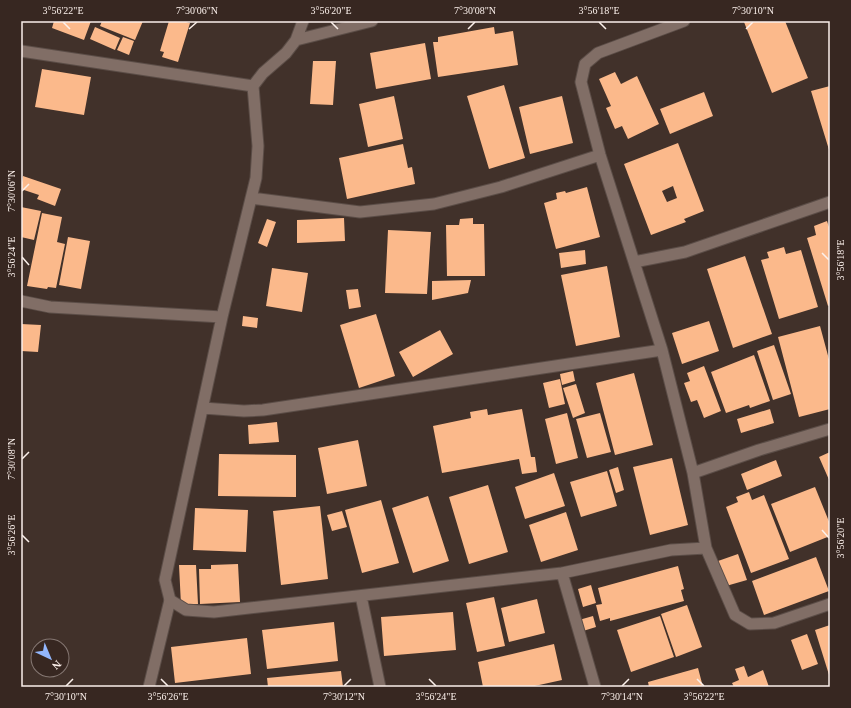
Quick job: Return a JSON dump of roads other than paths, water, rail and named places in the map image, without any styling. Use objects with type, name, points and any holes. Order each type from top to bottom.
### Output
[{"type":"street","points":[[149,687],[170,600],[165,580],[222,317],[256,178],[258,146],[253,86],[263,73],[286,53],[296,40],[303,21]]},
{"type":"street","points":[[296,40],[372,21]]},
{"type":"street","points":[[684,21],[598,53],[586,64],[580,82],[600,155],[662,350],[693,473],[706,548],[735,615],[750,624],[774,623],[830,604]]},
{"type":"street","points":[[21,51],[253,86]]},
{"type":"street","points":[[251,198],[360,212],[434,204],[501,187],[600,155]]},
{"type":"street","points":[[634,262],[685,252],[830,202]]},
{"type":"street","points":[[21,301],[50,307],[222,317]]},
{"type":"street","points":[[203,408],[244,411],[263,410],[404,387],[662,350]]},
{"type":"street","points":[[693,473],[759,450],[830,429]]},
{"type":"street","points":[[170,600],[186,610],[214,612],[562,573],[671,550],[706,548]]},
{"type":"street","points":[[562,573],[594,687]]},
{"type":"street","points":[[361,596],[380,687]]}]
